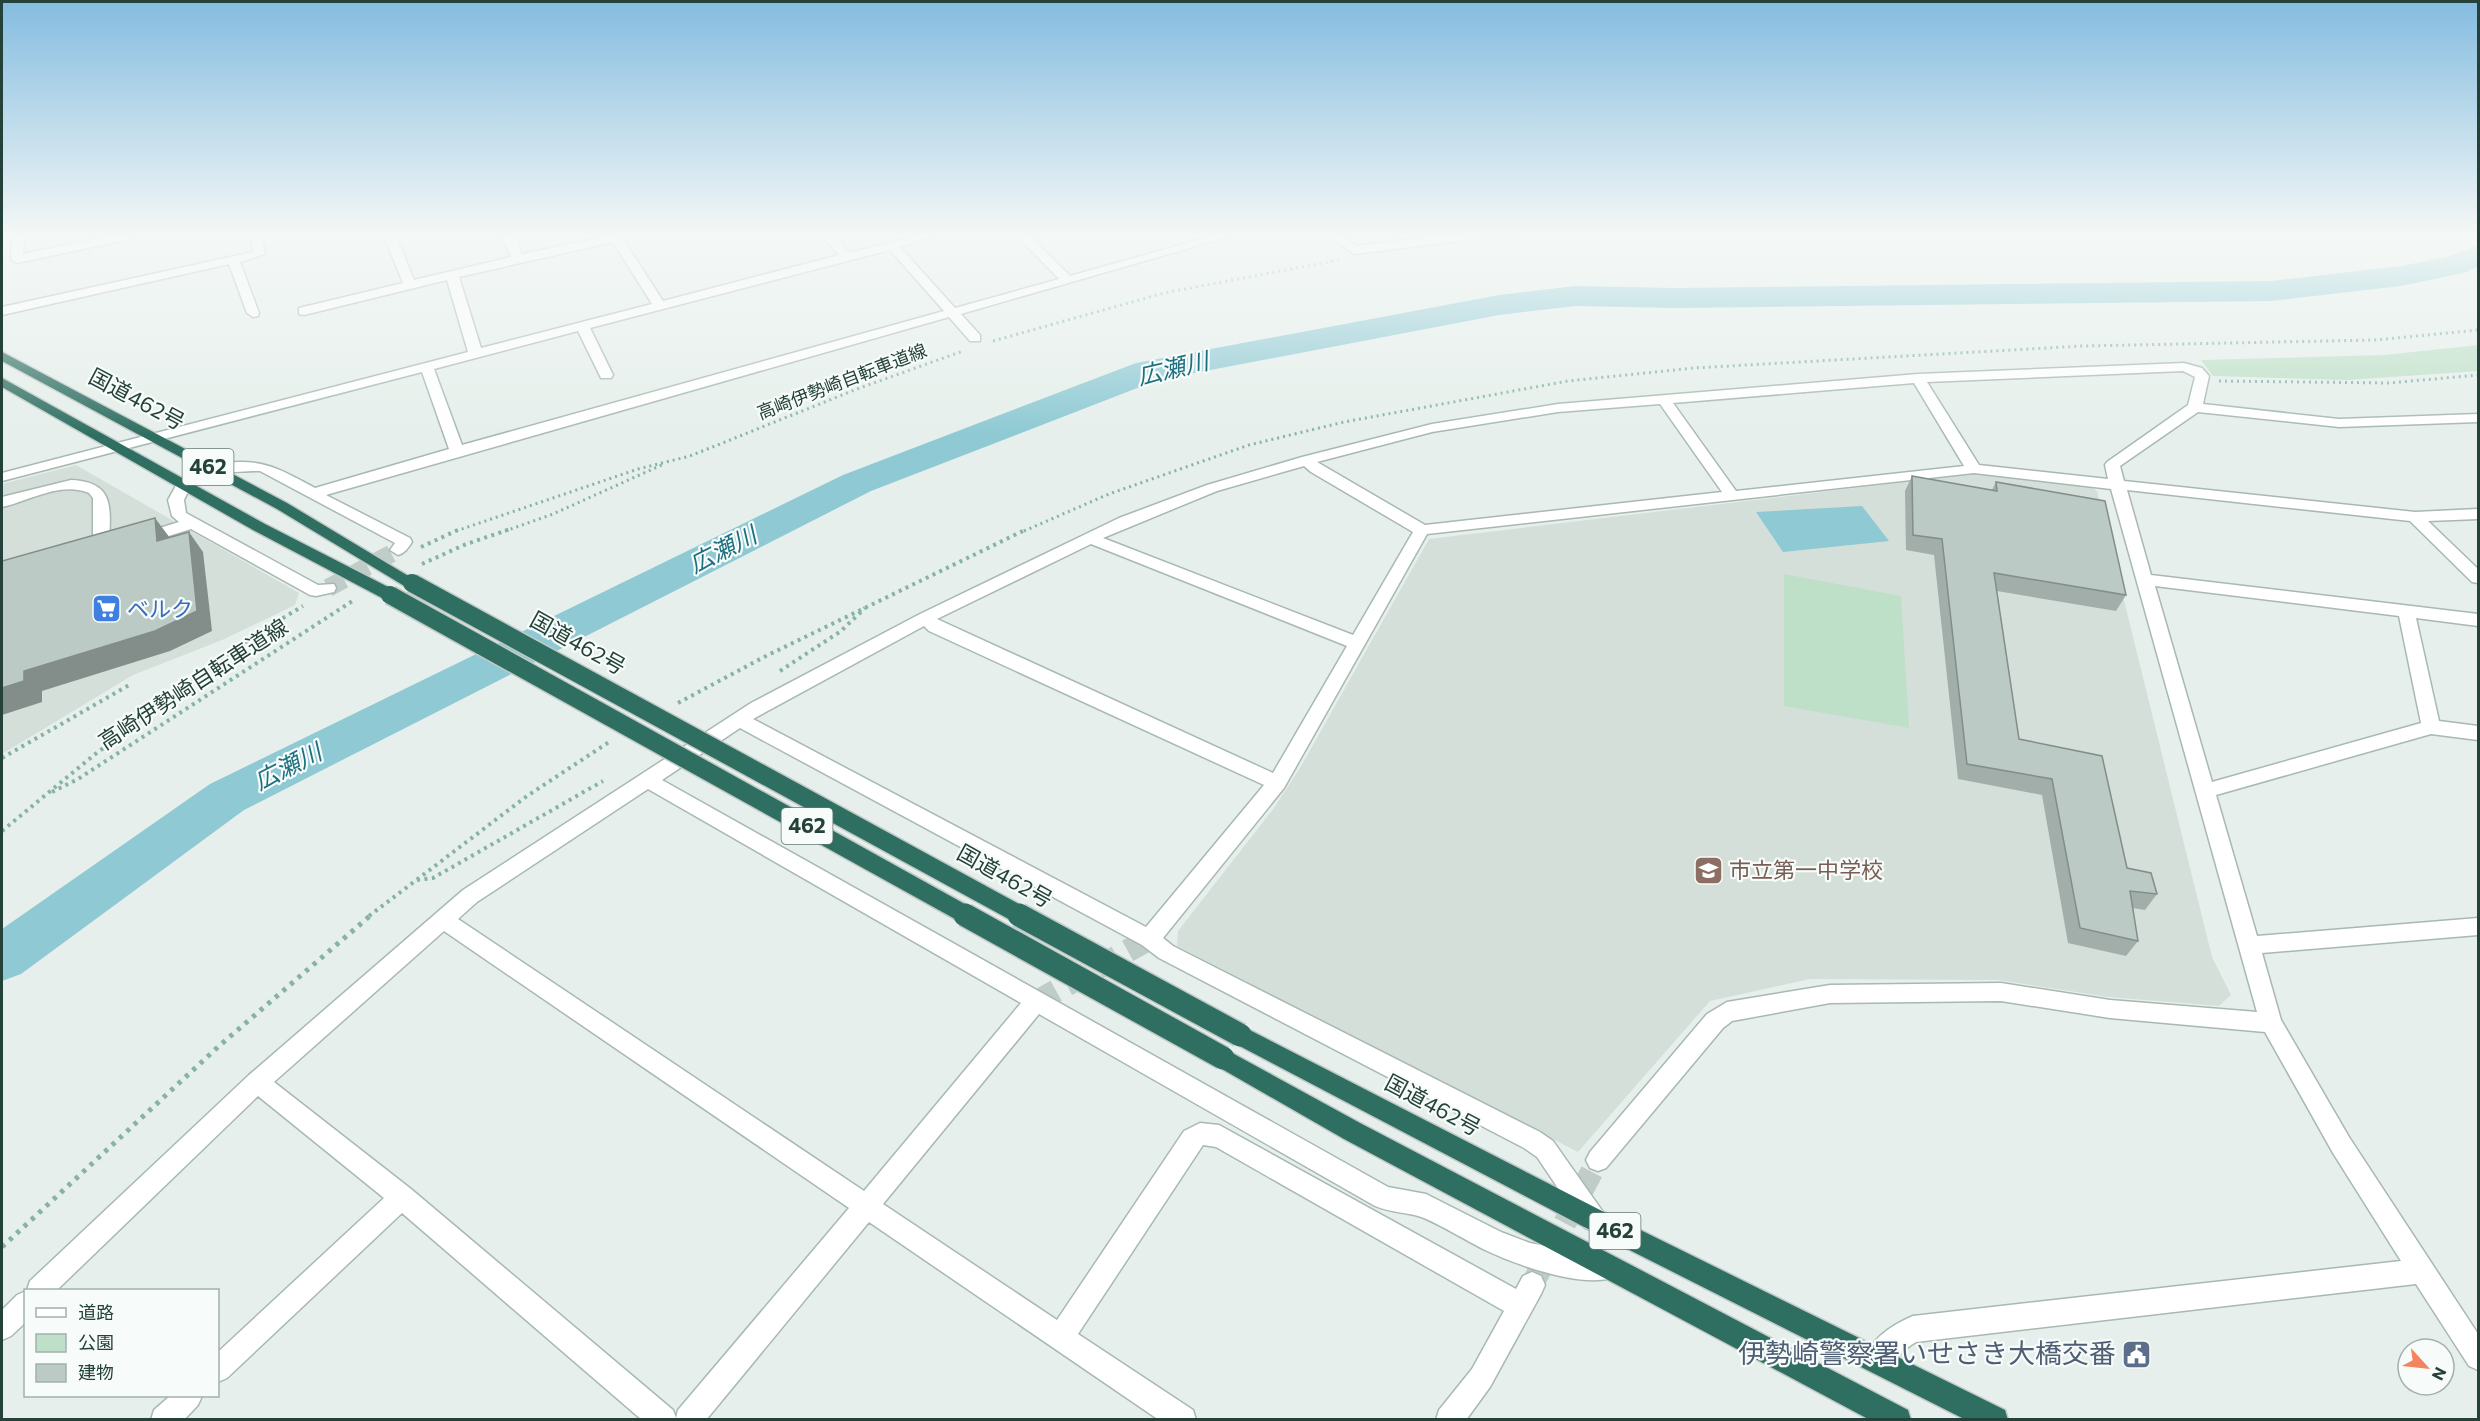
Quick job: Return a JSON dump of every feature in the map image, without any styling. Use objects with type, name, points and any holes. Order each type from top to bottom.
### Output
[{"type":"highway","name":"国道462号","points":[[2,356],[154,439],[415,575],[1240,1035],[1595,1220],[1995,1419]]},
{"type":"highway","name":"462","points":[[2,382],[183,486],[390,595],[1352,1131],[1898,1419]]},
{"type":"street","points":[[2,311],[41,302]]},
{"type":"street","points":[[249,302],[253,313]]},
{"type":"street","points":[[304,311],[339,302]]},
{"type":"street","points":[[460,302],[476,355]]},
{"type":"street","points":[[658,302],[660,306]]},
{"type":"street","points":[[2,477],[674,302]]},
{"type":"street","points":[[944,302],[953,312],[972,344]]},
{"type":"street","points":[[315,494],[456,451],[987,302]]},
{"type":"street","points":[[583,327],[606,375]]},
{"type":"street","points":[[40,1289],[257,1082],[471,896],[739,718],[926,618],[1092,537],[1212,488],[1307,460],[1432,428],[1558,408],[1918,378],[2184,367],[2197,371],[2202,376],[2195,407]]},
{"type":"street","points":[[427,368],[456,451]]},
{"type":"street","points":[[1918,378],[1974,469]]},
{"type":"street","points":[[1664,399],[1731,494]]},
{"type":"street","points":[[2477,1351],[2420,1270],[2341,1144],[2271,1023],[2112,465],[2195,407],[2338,423],[2478,418]]},
{"type":"street","points":[[1307,460],[1316,469],[1422,530],[1731,494],[1974,469],[2115,482],[2415,517],[2478,514]]},
{"type":"street","points":[[212,469],[243,465],[263,467],[404,542],[398,550]]},
{"type":"street","points":[[2,502],[71,483],[87,484],[99,492],[101,498],[95,553],[193,523]]},
{"type":"street","points":[[183,486],[175,497],[175,507],[180,516],[316,591],[328,588]]},
{"type":"street","points":[[2415,517],[2478,578]]},
{"type":"street","points":[[1149,939],[1277,783],[1422,530]]},
{"type":"street","points":[[1092,537],[1103,544],[1356,644]]},
{"type":"street","points":[[2144,579],[2478,620]]},
{"type":"street","points":[[2406,611],[2431,727]]},
{"type":"street","points":[[926,618],[935,627],[1277,783]]},
{"type":"street","points":[[739,718],[754,729],[1149,939],[1166,952],[1532,1140],[1545,1149],[1595,1220]]},
{"type":"street","points":[[2204,791],[2431,727],[2478,733]]},
{"type":"street","points":[[647,780],[1384,1198],[1426,1206],[1495,1242],[1530,1255],[1575,1266],[1611,1269]]},
{"type":"street","points":[[443,920],[1184,1419]]},
{"type":"street","points":[[2249,945],[2290,944],[2478,926]]},
{"type":"street","points":[[1598,1160],[1715,1021],[1727,1012],[1830,994],[2001,992],[2110,1009],[2271,1023]]},
{"type":"street","points":[[688,1419],[1035,1002]]},
{"type":"street","points":[[257,1082],[402,1197],[663,1419]]},
{"type":"street","points":[[1061,1336],[1192,1139],[1209,1133],[1219,1136],[1526,1295],[1481,1378],[1449,1419]]},
{"type":"street","points":[[219,1368],[402,1197]]},
{"type":"street","points":[[1876,1360],[1895,1339],[1914,1329],[2420,1270]]},
{"type":"street","points":[[2,1327],[24,1306]]},
{"type":"street","points":[[164,1419],[187,1397]]},
{"type":"path","points":[[990,342],[1129,302]]},
{"type":"path","points":[[670,706],[764,657],[1023,531],[1109,494],[1249,446],[1344,422],[1491,393],[1622,374],[2082,346],[2395,339],[2478,330]]},
{"type":"path","name":"高崎伊勢崎自転車道線","points":[[420,548],[464,527],[667,461],[690,456],[972,344]]},
{"type":"path","points":[[2217,381],[2389,384],[2478,375]]},
{"type":"path","name":"高崎伊勢崎自転車道線","points":[[415,575],[455,549],[552,514],[657,470],[667,461]]},
{"type":"path","name":"高崎伊勢崎自転車道線","points":[[48,794],[78,779],[354,600]]},
{"type":"path","name":"高崎伊勢崎自転車道線","points":[[2,831],[32,809],[86,761],[258,633],[312,602]]},
{"type":"path","points":[[2,758],[131,684]]},
{"type":"path","points":[[2,1247],[289,986],[416,880],[520,802],[612,741]]},
{"type":"shaded area","points":[[76,465],[299,593],[295,605],[222,640],[133,675],[2,754],[2,484]]},
{"type":"shaded area","name":"市立第一中学校","points":[[1980,473],[2089,486],[2097,491],[2212,957],[2231,995],[2219,1006],[2108,997],[1998,980],[1810,979],[1710,1001],[1578,1152],[1177,946],[1178,931],[1274,808],[1300,768],[1429,539]]},
{"type":"green space","points":[[2478,345],[2478,371],[2347,380],[2213,376],[2201,360],[2385,355]]},
{"type":"green space","points":[[1784,574],[1901,596],[1909,728],[1784,706]]},
{"type":"water","points":[[1862,506],[1889,541],[1783,552],[1756,512]]},
{"type":"building","points":[[1912,476],[1997,491],[1996,482],[2105,501],[2126,595],[1994,573],[2019,739],[2102,756],[2127,868],[2151,873],[2157,894],[2130,891],[2138,941],[2080,928],[2052,779],[1967,764],[1942,539],[1913,535]]},
{"type":"building","name":"ベルク","points":[[155,518],[157,541],[189,532],[197,611],[155,631],[24,671],[24,681],[2,688],[2,561]]},
{"type":"waterway","name":"広瀬川","points":[[2,958],[227,797],[857,483],[1149,371],[1522,302]]},
{"type":"tunnel","points":[[328,588],[398,550]]},
{"type":"tunnel","points":[[1036,1002],[1149,939]]},
{"type":"tunnel","points":[[1532,1285],[1598,1160]]},
{"type":"place","name":"ベルク","points":[[106,609]]},
{"type":"place","name":"市立第一中学校","points":[[1708,870]]},
{"type":"place","name":"伊勢崎警察署いせさき大橋交番","points":[[2137,1354]]}]
